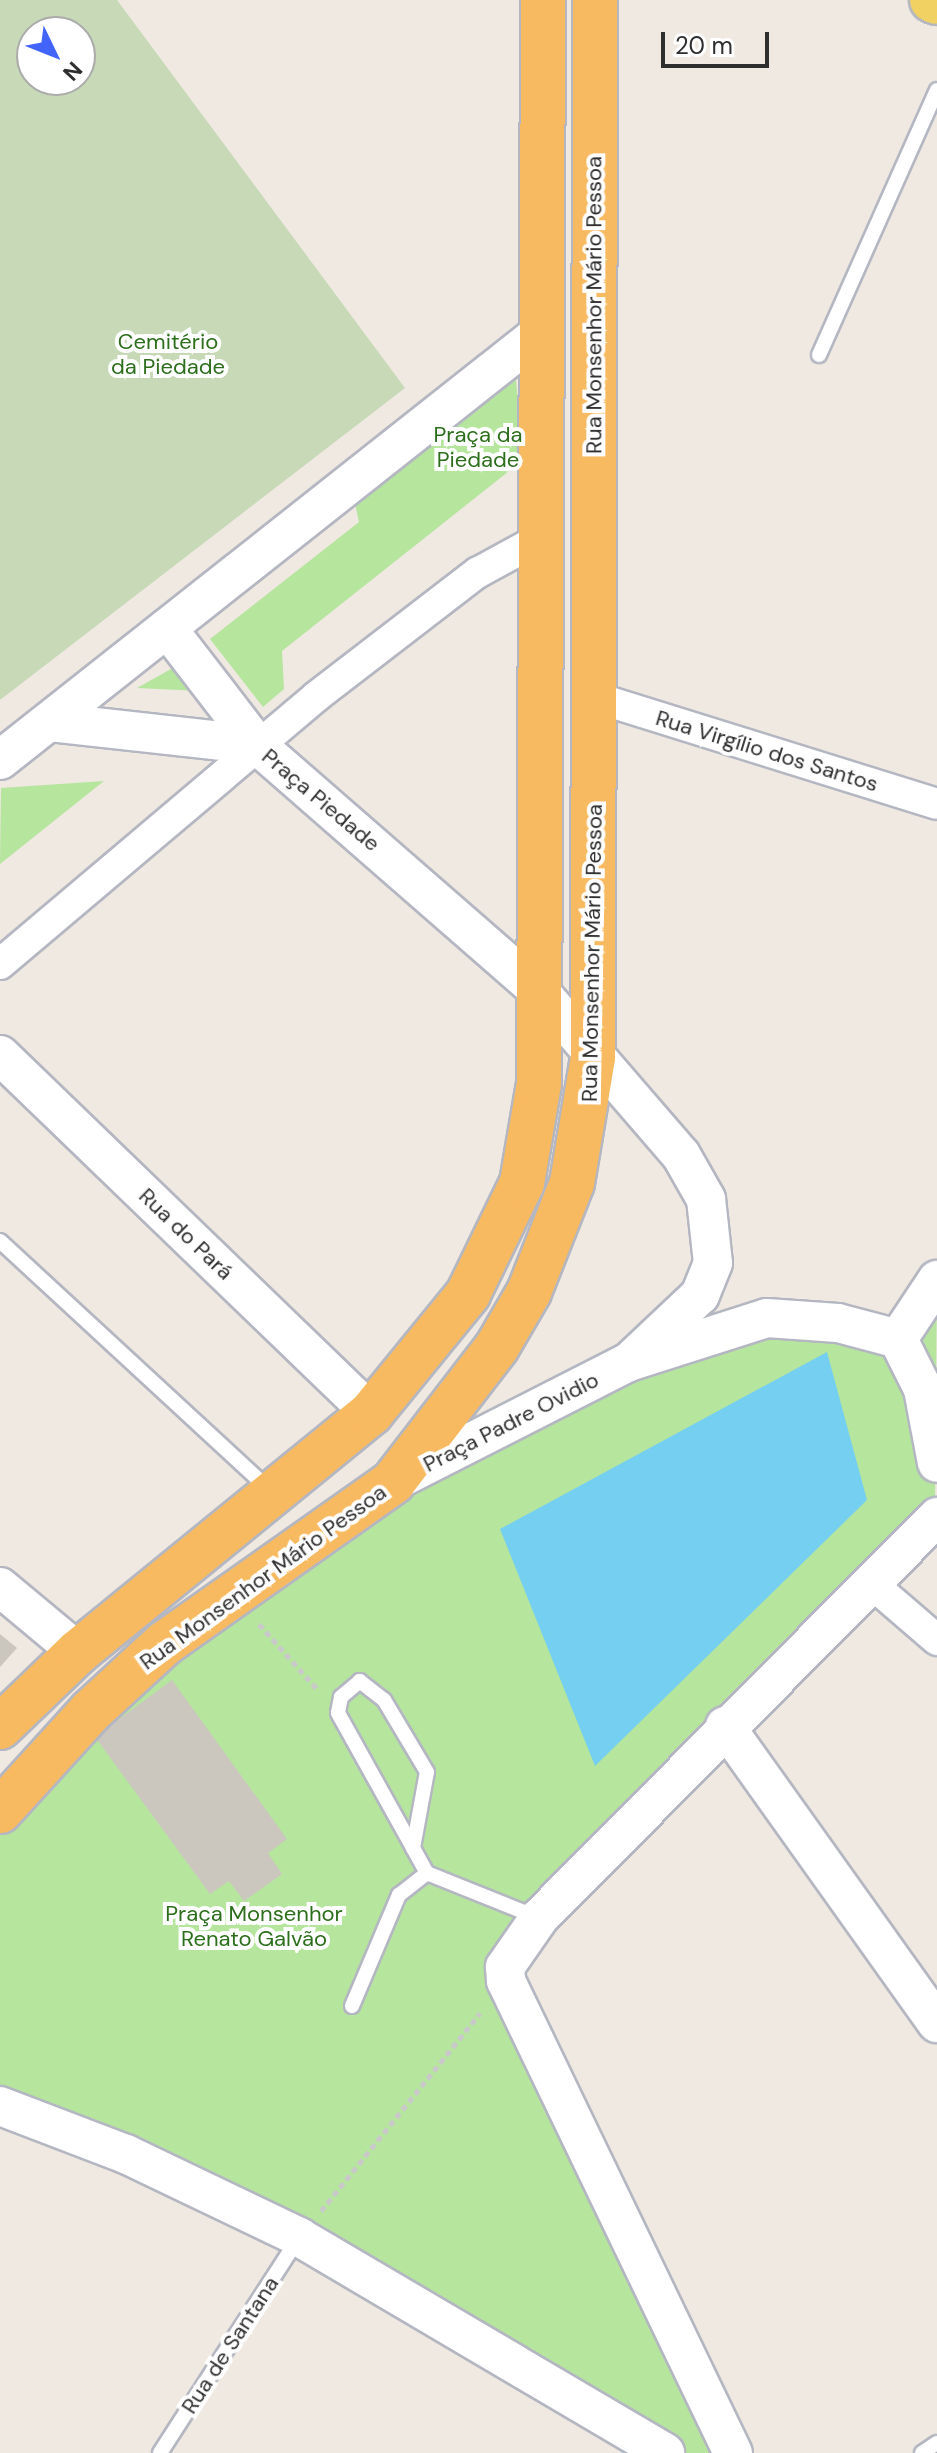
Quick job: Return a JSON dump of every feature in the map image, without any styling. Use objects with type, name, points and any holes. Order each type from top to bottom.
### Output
[{"type":"highway","points":[[0,1727],[78,1652],[371,1413],[468,1294],[522,1183],[539,1084],[541,993],[545,536],[539,334],[543,0]]},
{"type":"highway","name":"Rua Monsenhor Mário Pessoa","points":[[0,1811],[91,1711],[165,1643],[393,1482],[497,1347],[529,1292],[572,1183],[593,1057],[597,698],[595,0]]},
{"type":"street","points":[[0,760],[539,334]]},
{"type":"street","points":[[0,964],[257,745],[477,573],[545,536]]},
{"type":"street","points":[[167,628],[257,745]]},
{"type":"street","name":"Rua Virgílio dos Santos","points":[[597,698],[937,804]]},
{"type":"street","name":"Praça Piedade","points":[[50,722],[257,745],[541,993],[593,1057],[681,1155],[706,1199],[712,1230],[713,1263],[700,1295],[629,1362]]},
{"type":"street","name":"Rua do Pará","points":[[0,1055],[371,1413]]},
{"type":"street","points":[[898,1339],[937,1280]]},
{"type":"street","points":[[629,1362],[767,1318],[838,1323],[898,1339],[930,1390],[937,1463]]},
{"type":"street","name":"Praça Padre Ovidio","points":[[393,1482],[629,1362]]},
{"type":"street","points":[[733,2453],[506,1981],[509,1955],[539,1918],[725,1726],[937,1517]]},
{"type":"street","points":[[872,1584],[937,1640]]},
{"type":"street","points":[[0,1587],[78,1652]]},
{"type":"street","points":[[725,1726],[937,2023]]},
{"type":"street","points":[[0,2106],[126,2154],[299,2237],[665,2453]]},
{"type":"lane","points":[[819,355],[937,90]]},
{"type":"lane","points":[[0,1241],[274,1494]]},
{"type":"lane","points":[[413,1848],[427,1772],[384,1700],[360,1681],[341,1697],[338,1713],[413,1848],[427,1873],[539,1918]]},
{"type":"lane","points":[[352,2006],[399,1895],[427,1873]]},
{"type":"lane","name":"Rua de Santana","points":[[160,2453],[299,2237]]},
{"type":"lane","points":[[922,2453],[937,2443]]},
{"type":"path","points":[[247,1609],[338,1713]]},
{"type":"path","points":[[299,2237],[506,1981]]},
{"type":"green space","name":"Cemitério da Piedade","points":[[0,0],[117,0],[405,388],[0,700]]},
{"type":"green space","name":"Praça da Piedade","points":[[515,368],[523,460],[282,651],[284,689],[263,707],[210,639],[359,522],[354,499]]},
{"type":"green space","points":[[180,664],[200,691],[137,688]]},
{"type":"green space","points":[[104,781],[0,864],[1,788]]},
{"type":"green space","name":"Praça Monsenhor Renato Galvão","points":[[937,1280],[935,1504],[509,1952],[732,2453],[668,2453],[0,2091],[0,1832],[99,1720],[394,1492],[631,1371],[769,1326],[898,1339]]},
{"type":"water","points":[[827,1352],[867,1500],[595,1766],[500,1529]]},
{"type":"building","points":[[0,1634],[17,1648],[0,1667]]},
{"type":"building","points":[[172,1680],[287,1839],[268,1853],[282,1874],[244,1901],[229,1881],[210,1894],[95,1737]]}]
